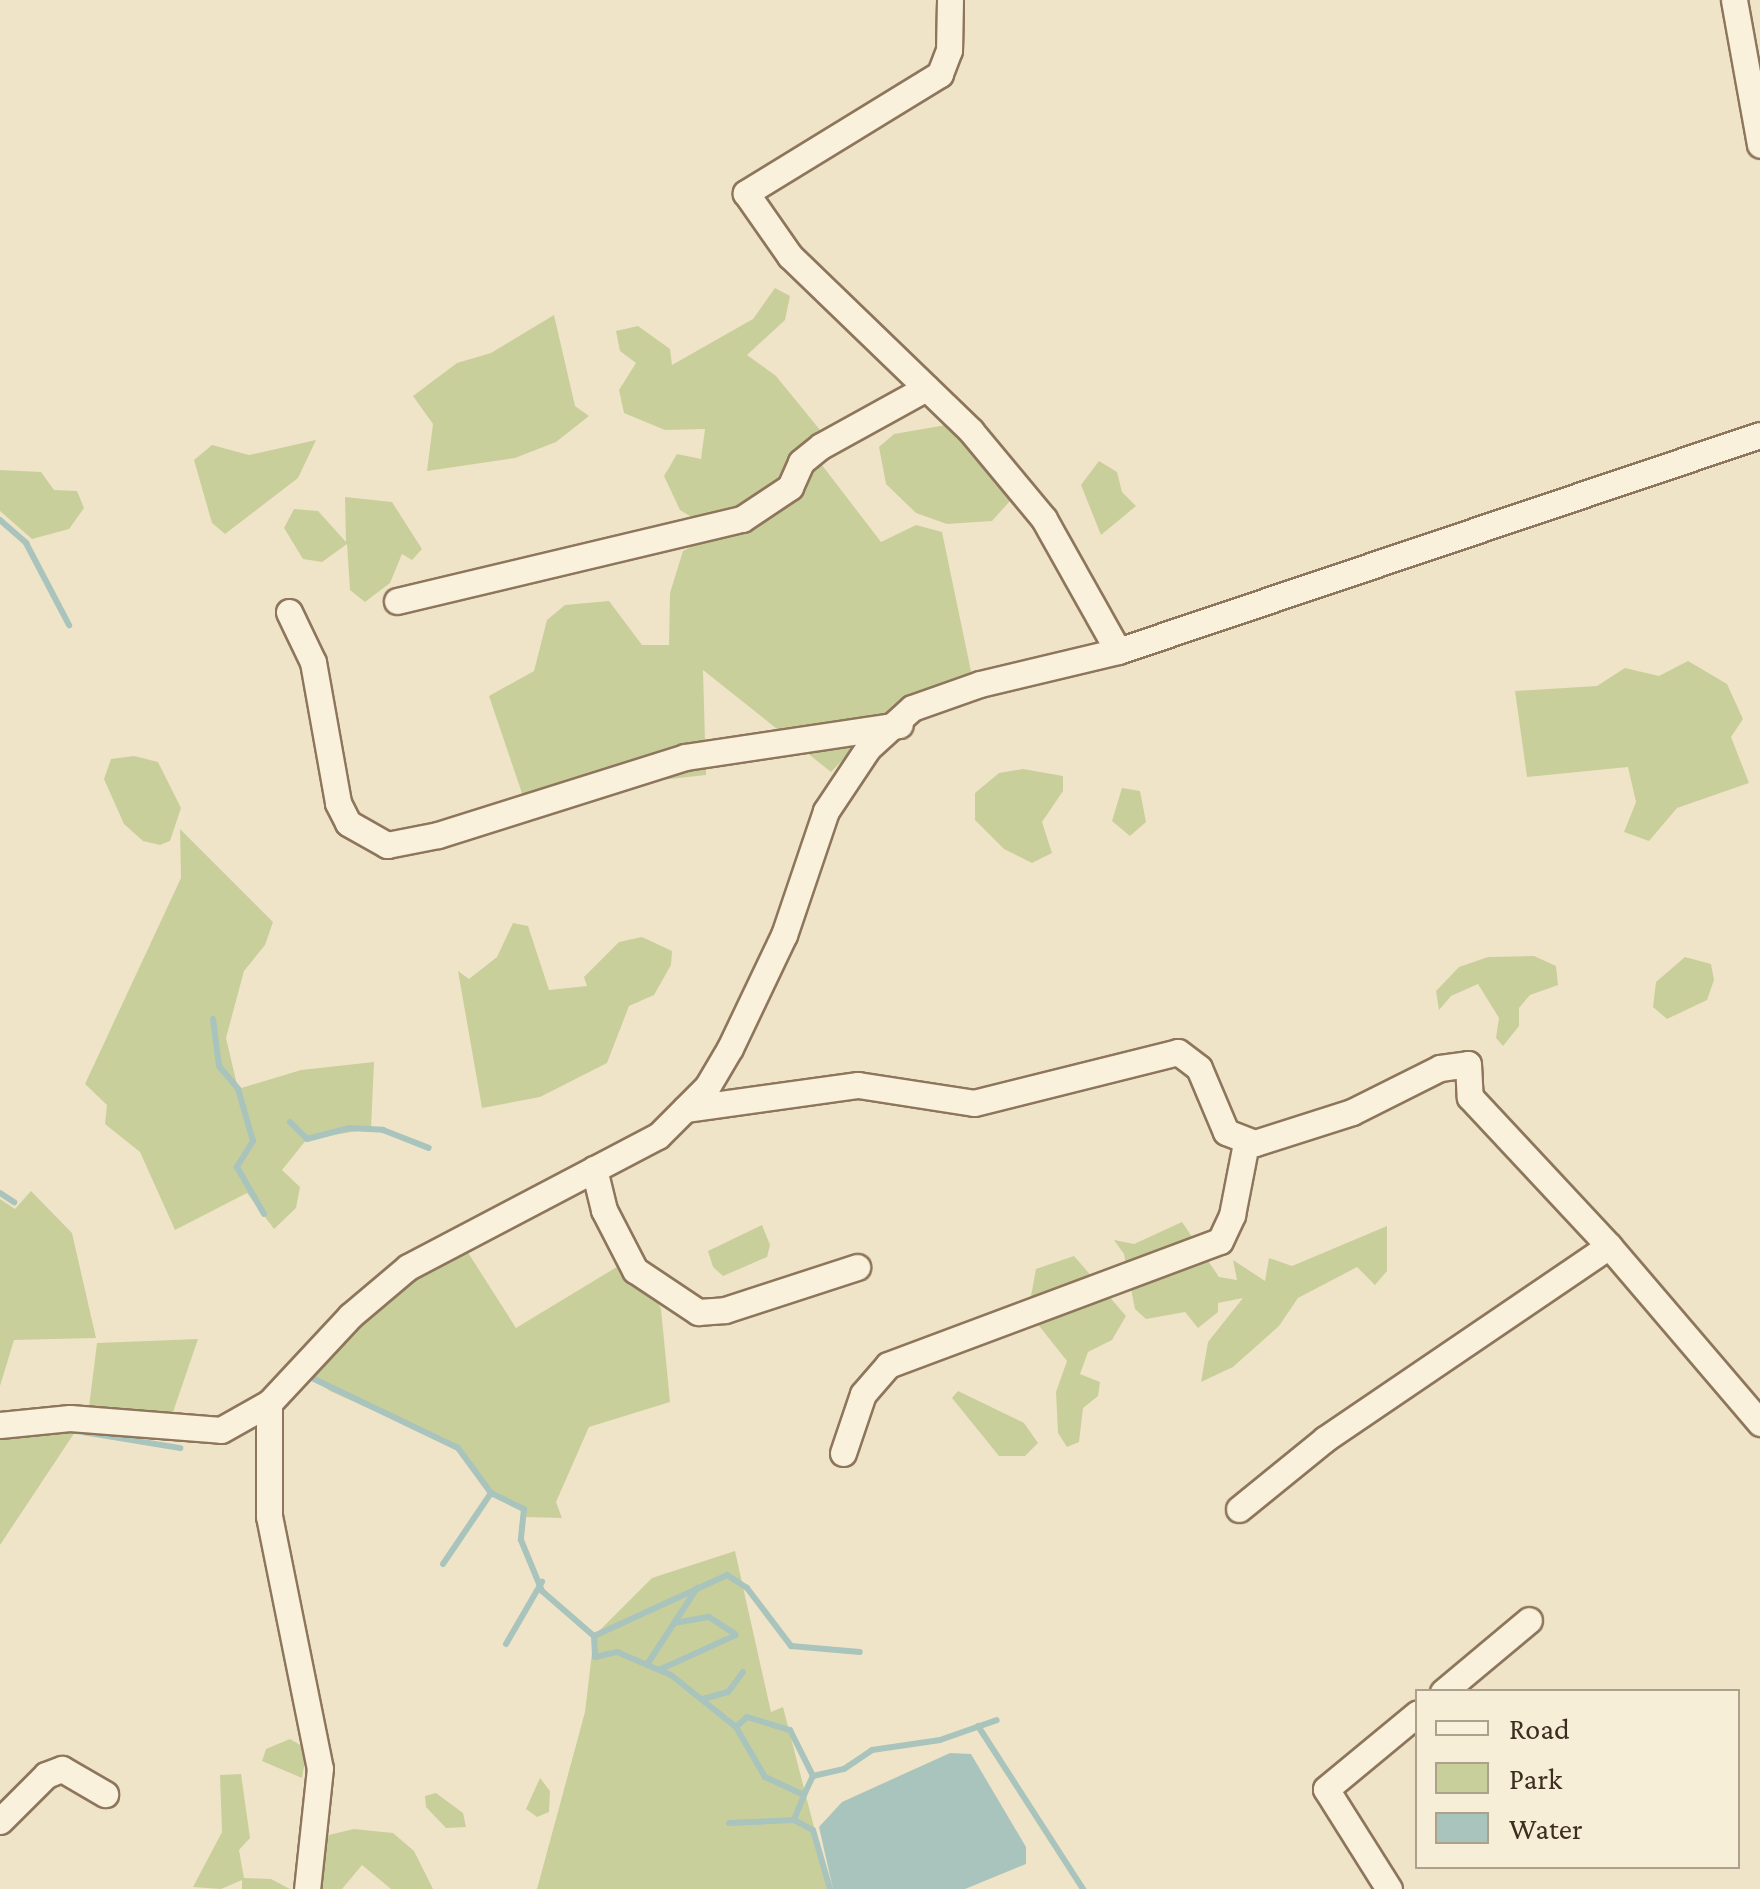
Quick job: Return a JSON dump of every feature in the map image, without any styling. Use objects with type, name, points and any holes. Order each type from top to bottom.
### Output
[{"type":"street","points":[[950,0],[949,50],[940,74],[746,193],[790,256],[926,388],[1044,519],[1118,651]]},
{"type":"street","points":[[1734,0],[1760,145]]},
{"type":"street","points":[[396,602],[742,519],[790,487],[802,462],[821,446],[926,388]]},
{"type":"street","points":[[0,1426],[70,1418],[208,1432],[269,1403],[350,1316],[408,1268],[594,1168],[632,1153],[685,1109],[730,1048],[776,952],[826,811],[868,748],[900,725],[912,708],[945,694],[1118,651],[1760,435]]},
{"type":"street","points":[[289,612],[313,662],[338,802],[348,823],[387,845],[438,835],[685,758],[900,725]]},
{"type":"street","points":[[685,1109],[858,1085],[974,1103],[1178,1052],[1199,1068],[1226,1132],[1246,1143],[1352,1112],[1440,1068],[1468,1064],[1470,1097],[1751,1395],[1760,1423]]},
{"type":"street","points":[[843,1453],[863,1394],[888,1364],[1220,1241],[1232,1215],[1246,1143]]},
{"type":"street","points":[[594,1168],[604,1210],[635,1270],[698,1312],[724,1310],[857,1267]]},
{"type":"street","points":[[1239,1508],[1370,1407],[1609,1246]]},
{"type":"street","points":[[269,1403],[269,1516],[320,1768],[308,1889]]},
{"type":"street","points":[[1447,1689],[1530,1620]]},
{"type":"street","points":[[1389,1889],[1326,1788],[1415,1715]]},
{"type":"street","points":[[0,1821],[46,1776],[62,1770],[76,1772],[106,1794]]},
{"type":"green space","points":[[775,288],[790,296],[785,320],[747,355],[776,376],[829,441],[815,456],[881,542],[916,525],[942,532],[972,676],[894,706],[831,772],[703,670],[706,775],[652,781],[653,769],[527,808],[489,696],[534,671],[547,620],[565,605],[609,601],[642,645],[669,645],[670,593],[683,551],[717,533],[680,510],[664,476],[677,454],[701,459],[705,429],[665,430],[624,413],[619,390],[636,363],[620,351],[616,331],[638,326],[670,349],[672,365],[753,319]]},
{"type":"green space","points":[[554,315],[575,406],[589,416],[556,442],[515,458],[427,471],[433,424],[413,396],[457,363],[491,353]]},
{"type":"green space","points":[[946,425],[989,468],[1010,501],[992,521],[947,524],[916,513],[886,484],[879,447],[894,434]]},
{"type":"green space","points":[[316,440],[298,478],[225,534],[212,523],[194,460],[212,445],[249,455]]},
{"type":"green space","points":[[1099,461],[1117,472],[1122,492],[1136,506],[1101,535],[1081,485]]},
{"type":"green space","points":[[0,470],[41,472],[54,490],[77,491],[84,508],[69,529],[32,539],[0,511]]},
{"type":"green space","points":[[345,497],[392,502],[422,549],[412,560],[402,554],[390,583],[365,602],[350,590],[347,544],[322,562],[303,559],[284,528],[294,509],[318,511],[346,542]]},
{"type":"green space","points":[[1688,661],[1727,684],[1743,719],[1731,737],[1749,783],[1677,808],[1649,841],[1624,832],[1636,802],[1628,767],[1527,777],[1515,691],[1597,686],[1625,668],[1659,676]]},
{"type":"green space","points":[[134,756],[158,762],[181,808],[170,841],[160,845],[143,841],[124,824],[104,779],[111,759]]},
{"type":"green space","points":[[1023,769],[1063,776],[1063,791],[1042,822],[1052,853],[1032,863],[1004,849],[975,820],[975,793],[999,773]]},
{"type":"green space","points":[[1122,788],[1140,791],[1146,822],[1130,836],[1112,821]]},
{"type":"green space","points":[[180,829],[273,922],[265,945],[244,971],[226,1038],[238,1089],[301,1070],[374,1062],[371,1129],[307,1139],[282,1170],[300,1187],[296,1208],[274,1229],[247,1193],[175,1230],[140,1152],[105,1124],[107,1105],[85,1084],[181,878]]},
{"type":"green space","points":[[513,923],[528,926],[549,990],[587,986],[584,977],[619,942],[642,937],[672,951],[671,965],[654,995],[629,1006],[607,1063],[540,1097],[482,1108],[458,971],[469,979],[497,957]]},
{"type":"green space","points":[[1534,956],[1556,966],[1558,985],[1530,995],[1519,1008],[1519,1026],[1503,1046],[1496,1038],[1499,1018],[1478,984],[1451,996],[1439,1010],[1436,991],[1459,967],[1488,957]]},
{"type":"green space","points":[[1685,957],[1711,964],[1714,980],[1707,1000],[1667,1019],[1653,1007],[1656,982]]},
{"type":"green space","points":[[31,1191],[72,1233],[96,1338],[14,1340],[0,1386],[0,1199],[15,1209]]},
{"type":"green space","points":[[1182,1222],[1219,1277],[1237,1280],[1233,1260],[1265,1281],[1269,1258],[1292,1266],[1387,1226],[1387,1271],[1375,1285],[1357,1267],[1298,1298],[1279,1326],[1233,1367],[1201,1382],[1208,1342],[1243,1298],[1218,1303],[1218,1312],[1198,1328],[1185,1312],[1146,1319],[1135,1309],[1124,1254],[1114,1240],[1134,1244]]},
{"type":"green space","points":[[762,1225],[770,1245],[767,1257],[723,1276],[713,1267],[708,1251]]},
{"type":"green space","points":[[467,1251],[516,1328],[635,1256],[661,1309],[670,1402],[589,1427],[556,1502],[562,1518],[524,1517],[524,1509],[491,1493],[458,1448],[330,1391],[302,1371],[411,1276]]},
{"type":"green space","points":[[1074,1256],[1126,1316],[1112,1340],[1088,1352],[1080,1374],[1100,1382],[1098,1396],[1083,1408],[1079,1442],[1067,1447],[1058,1433],[1056,1392],[1067,1361],[1028,1312],[1036,1269]]},
{"type":"green space","points":[[198,1339],[170,1421],[88,1415],[97,1343]]},
{"type":"green space","points":[[958,1391],[1024,1423],[1038,1443],[1025,1456],[999,1456],[952,1398]]},
{"type":"green space","points":[[59,1428],[75,1432],[0,1545],[0,1437]]},
{"type":"green space","points":[[735,1551],[771,1712],[783,1707],[830,1889],[537,1889],[585,1712],[594,1636],[652,1578]]},
{"type":"green space","points":[[290,1739],[307,1749],[302,1778],[262,1761],[266,1749]]},
{"type":"green space","points":[[241,1774],[250,1838],[239,1850],[244,1878],[271,1879],[290,1889],[242,1889],[242,1880],[221,1889],[193,1887],[222,1832],[220,1775]]},
{"type":"green space","points":[[540,1778],[550,1791],[549,1812],[537,1817],[526,1809]]},
{"type":"green space","points":[[436,1793],[463,1813],[466,1827],[446,1828],[426,1807],[425,1796]]},
{"type":"green space","points":[[354,1829],[393,1833],[414,1851],[433,1889],[391,1889],[362,1865],[342,1889],[314,1889],[316,1838]]},
{"type":"water","points":[[950,1753],[971,1754],[1026,1847],[1026,1864],[965,1889],[833,1889],[819,1827],[842,1802]]},
{"type":"waterway","points":[[0,520],[26,543],[69,625]]},
{"type":"waterway","points":[[213,1019],[219,1066],[238,1089],[253,1141],[237,1167],[264,1214]]},
{"type":"waterway","points":[[290,1122],[307,1139],[349,1128],[383,1130],[429,1148]]},
{"type":"waterway","points":[[0,1193],[14,1202]]},
{"type":"waterway","points":[[312,1378],[458,1448],[491,1493],[524,1509],[521,1540],[542,1591],[594,1636],[595,1657],[617,1652],[671,1675],[736,1727],[765,1777],[804,1795],[813,1776],[844,1769],[872,1750],[940,1740],[997,1720]]},
{"type":"waterway","points":[[65,1429],[180,1448]]},
{"type":"waterway","points":[[443,1564],[491,1493]]},
{"type":"waterway","points":[[594,1636],[727,1575],[747,1588],[791,1646],[860,1652]]},
{"type":"waterway","points":[[506,1644],[542,1582]]},
{"type":"waterway","points":[[648,1663],[697,1588]]},
{"type":"waterway","points":[[674,1623],[709,1617],[735,1634]]},
{"type":"waterway","points":[[661,1669],[736,1635]]},
{"type":"waterway","points":[[703,1699],[728,1692],[743,1672]]},
{"type":"waterway","points":[[736,1727],[747,1717],[790,1730],[813,1776]]},
{"type":"waterway","points":[[978,1726],[1083,1889]]},
{"type":"waterway","points":[[804,1795],[794,1820],[813,1830],[830,1889]]},
{"type":"waterway","points":[[729,1823],[794,1820]]}]
